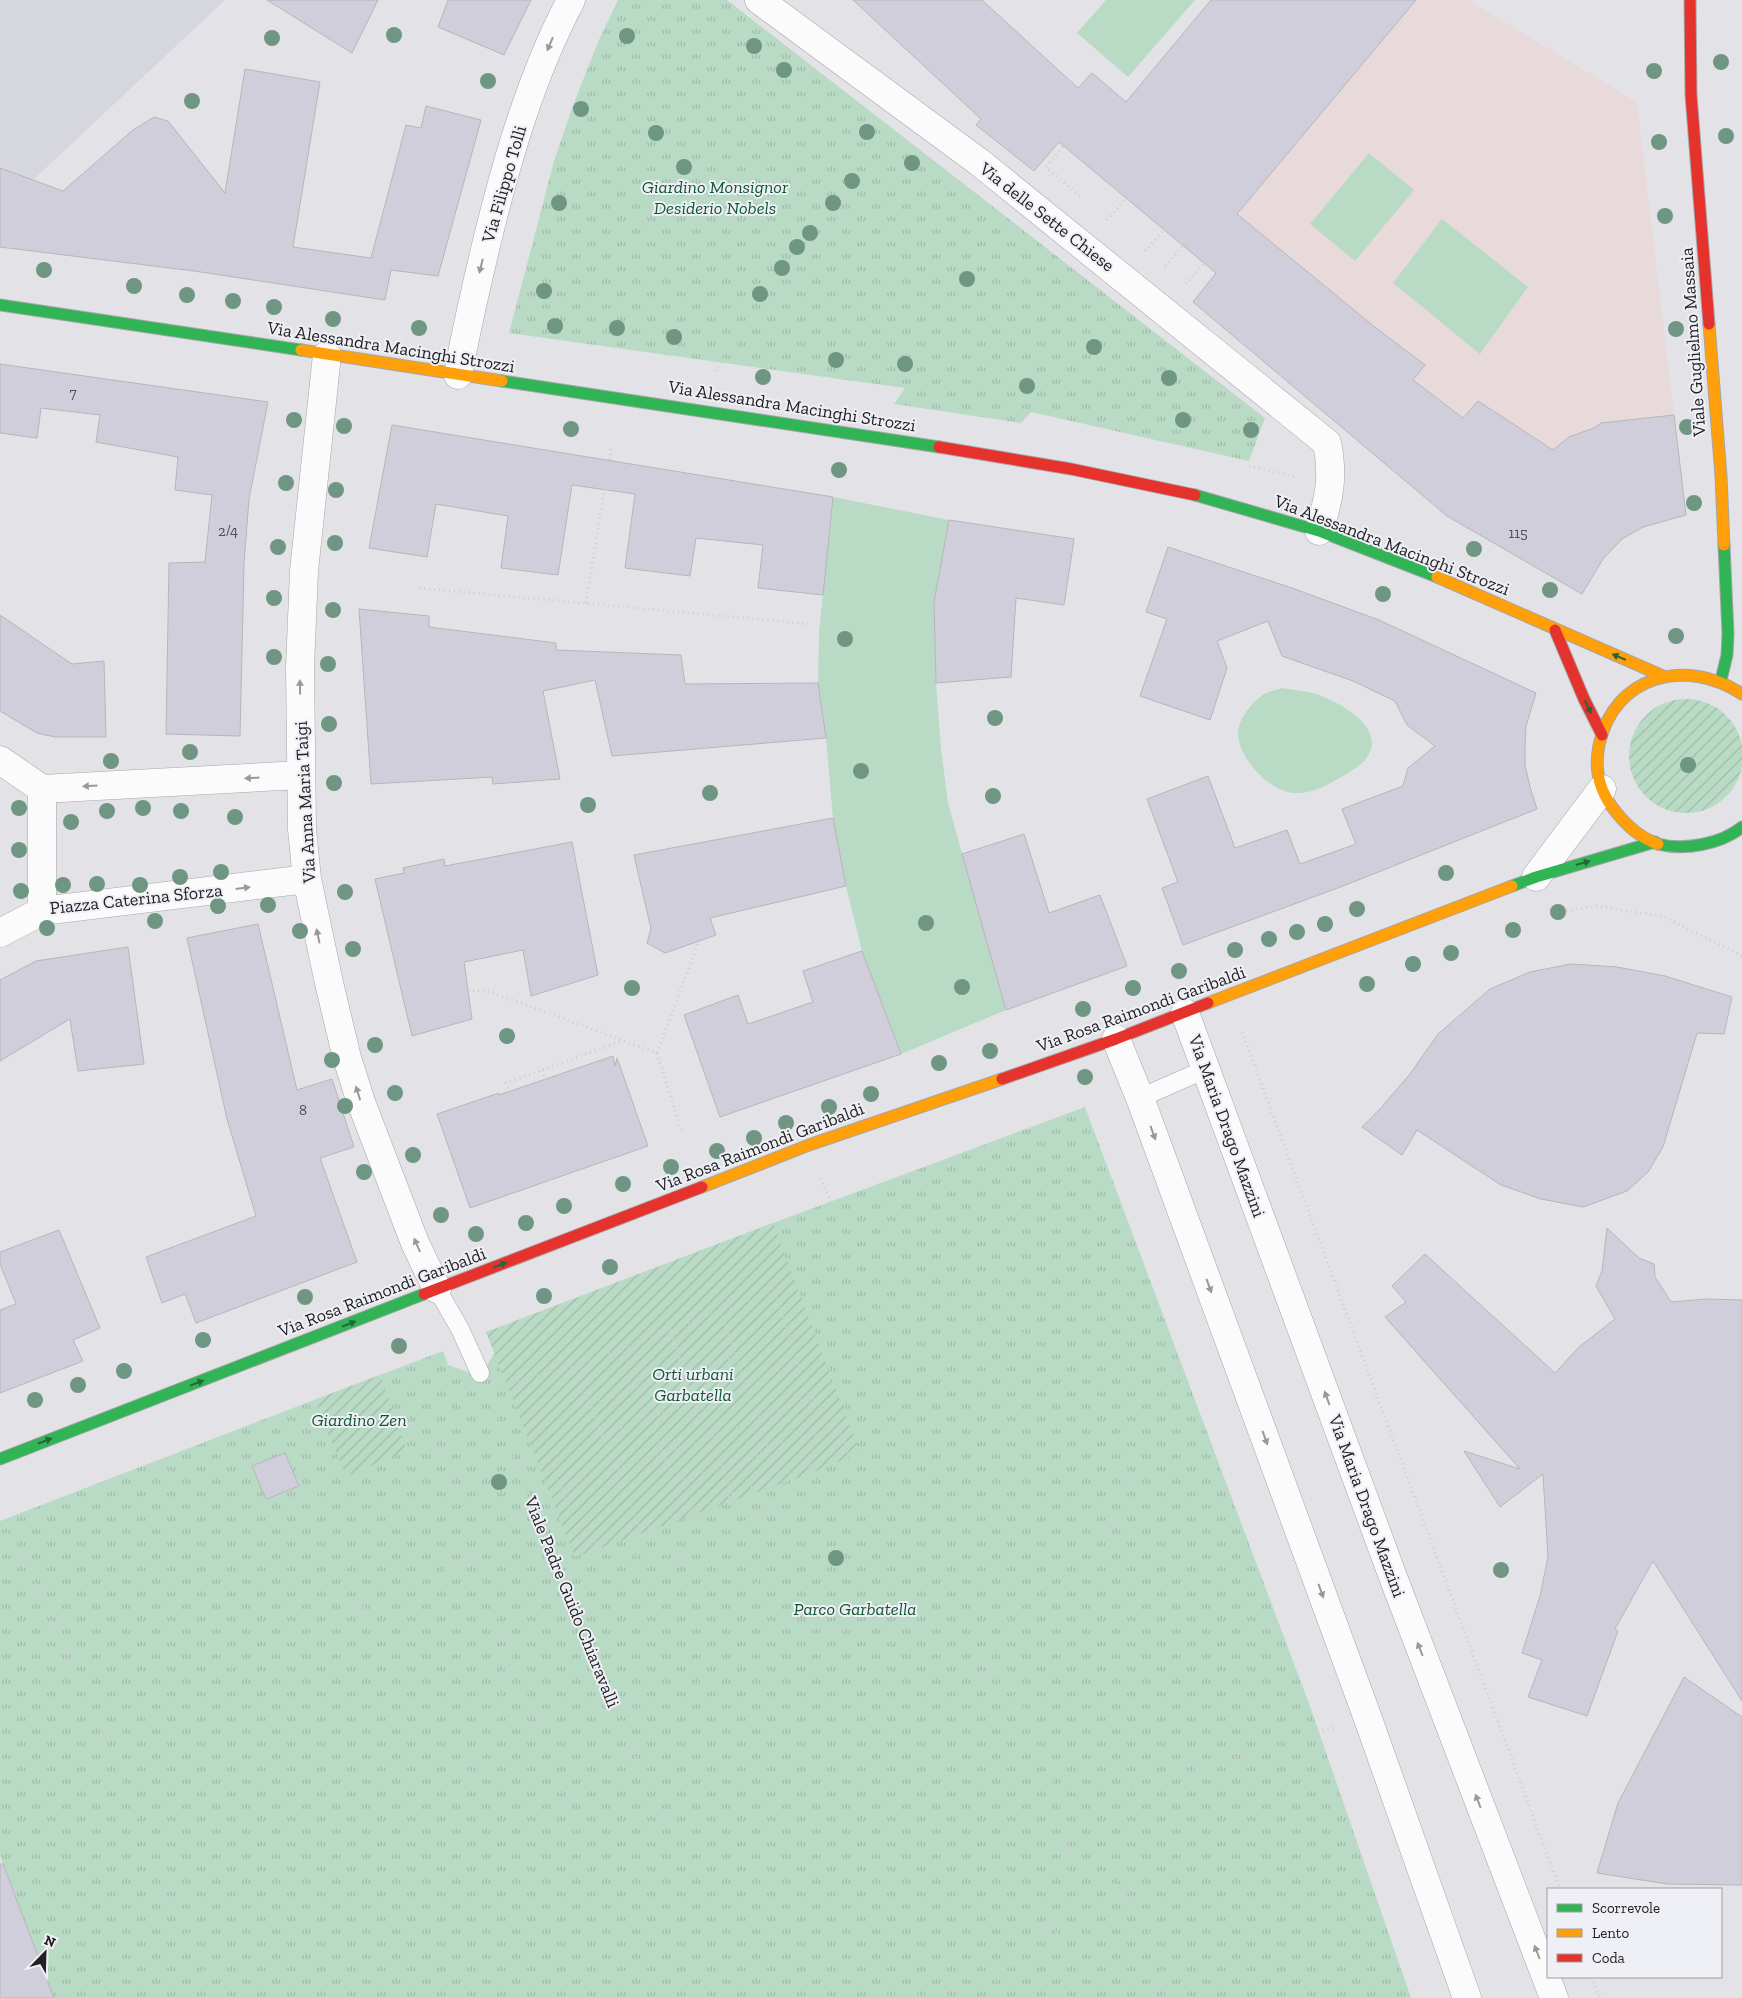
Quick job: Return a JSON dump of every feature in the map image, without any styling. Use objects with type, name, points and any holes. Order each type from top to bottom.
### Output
[{"type":"street","name":"Via Filippo Tolli","points":[[458,375],[470,313],[508,163],[532,89],[561,18],[571,0]]},
{"type":"street","name":"Via delle Sette Chiese","points":[[759,0],[973,158],[1327,443],[1331,462],[1330,487]]},
{"type":"street","name":"Viale Guglielmo Massaia","points":[[1690,0],[1691,95],[1721,476],[1725,558],[1728,634],[1727,655],[1721,680]]},
{"type":"street","name":"Via Alessandra Macinghi Strozzi","points":[[0,305],[458,375],[685,407],[1048,464],[1179,491],[1255,510],[1319,531],[1443,580],[1663,676]]},
{"type":"street","name":"Via Anna Maria Taigi","points":[[327,355],[304,571],[300,668],[302,829],[307,879],[347,1058],[361,1102],[416,1243],[437,1289]]},
{"type":"street","points":[[1319,531],[1330,487]]},
{"type":"street","points":[[1555,630],[1580,691],[1602,735]]},
{"type":"street","points":[[1740,830],[1713,841],[1690,846],[1667,846],[1654,842],[1629,825],[1610,803],[1602,789],[1598,772],[1598,756],[1602,735],[1617,704],[1642,685],[1663,676],[1688,675],[1721,680],[1742,694]]},
{"type":"street","points":[[0,760],[42,789],[301,775]]},
{"type":"street","name":"Piazza Caterina Sforza","points":[[42,789],[42,911],[307,879]]},
{"type":"street","points":[[1536,877],[1602,789]]},
{"type":"street","name":"Via Rosa Raimondi Garibaldi","points":[[0,1459],[809,1145],[1116,1039],[1536,877],[1654,842]]},
{"type":"street","points":[[0,933],[42,911]]},
{"type":"street","name":"Via Maria Drago Mazzini","points":[[1185,1013],[1392,1577],[1554,1998]]},
{"type":"street","points":[[1116,1039],[1140,1098],[1367,1716],[1467,1998]]},
{"type":"lane","points":[[1140,1098],[1206,1069]]},
{"type":"lane","points":[[437,1289],[460,1329],[480,1373]]},
{"type":"path","points":[[1036,63],[1066,91]]},
{"type":"path","points":[[715,371],[919,119]]},
{"type":"path","points":[[1088,144],[1076,133],[1046,167],[1088,202]]},
{"type":"path","points":[[1114,212],[1126,198]]},
{"type":"path","points":[[1101,213],[1116,225]]},
{"type":"path","points":[[1152,244],[1174,218]]},
{"type":"path","points":[[1164,267],[1199,227]]},
{"type":"path","points":[[1138,244],[1152,256]]},
{"type":"path","points":[[1178,279],[1185,285],[1215,251]]},
{"type":"path","points":[[1158,262],[1171,273]]},
{"type":"path","points":[[586,603],[611,448]]},
{"type":"path","points":[[1249,466],[1330,487]]},
{"type":"path","points":[[419,588],[810,624]]},
{"type":"path","points":[[1548,904],[1552,913],[1596,906],[1662,916],[1742,956]]},
{"type":"path","points":[[682,1133],[657,1053],[699,942]]},
{"type":"path","points":[[468,990],[491,992],[657,1053]]},
{"type":"path","points":[[1242,1032],[1560,1888]]},
{"type":"path","points":[[520,1121],[506,1083],[622,1041]]},
{"type":"path","points":[[542,1070],[556,1109]]},
{"type":"path","points":[[809,1145],[826,1193],[867,1289],[882,1306],[904,1318],[927,1325],[946,1326],[986,1323],[1008,1326],[1047,1343],[1072,1358],[1092,1376],[1107,1398],[1115,1419],[1126,1458],[1127,1488],[1122,1510],[1111,1533],[1097,1554],[1079,1572],[1024,1603],[1012,1614],[1004,1629],[988,1676]]},
{"type":"path","points":[[488,1393],[520,1381],[574,1366],[773,1288],[811,1396],[810,1422],[816,1436],[811,1450],[809,1465],[819,1488],[834,1512],[857,1533]]},
{"type":"path","points":[[720,1310],[779,1477]]},
{"type":"path","points":[[670,1329],[694,1402],[724,1468],[732,1494]]},
{"type":"path","points":[[623,1347],[648,1418],[678,1480],[690,1510]]},
{"type":"path","points":[[590,1404],[736,1356]]},
{"type":"path","points":[[746,1382],[798,1363]]},
{"type":"path","points":[[574,1366],[640,1528]]},
{"type":"path","points":[[480,1373],[460,1402],[450,1427],[444,1451],[454,1496],[474,1556],[508,1640],[634,1998]]},
{"type":"path","name":"Viale Padre Guido Chiaravalli","points":[[480,1373],[665,1831]]},
{"type":"path","points":[[520,1381],[547,1457],[582,1539],[591,1544],[593,1550],[629,1556],[672,1555],[819,1488]]},
{"type":"path","points":[[698,1409],[748,1389]]},
{"type":"path","points":[[561,1487],[711,1437],[811,1396]]},
{"type":"path","points":[[672,1555],[688,1564],[709,1564],[775,1591],[788,1594],[837,1581],[852,1574],[860,1553],[850,1466],[845,1440],[833,1426],[824,1408],[811,1396]]},
{"type":"path","points":[[602,1436],[694,1402]]},
{"type":"path","points":[[407,1419],[414,1440]]},
{"type":"path","points":[[678,1480],[724,1468],[768,1448],[808,1435],[816,1436],[828,1432],[833,1426]]},
{"type":"path","points":[[403,1441],[414,1440],[444,1451]]},
{"type":"path","points":[[591,1544],[690,1510],[809,1465]]},
{"type":"path","points":[[305,1466],[366,1606]]},
{"type":"path","points":[[106,1742],[235,1667],[474,1556],[533,1503]]},
{"type":"path","points":[[0,1525],[19,1546],[86,1703],[106,1742],[215,1998]]},
{"type":"path","points":[[614,1704],[633,1709],[646,1705],[814,1635],[839,1630],[864,1634],[988,1676],[1006,1686],[1018,1700],[1052,1781],[1063,1816],[1068,1845],[1067,1877],[1063,1898],[1052,1920],[1024,1954],[1002,1974],[983,1987],[958,1996],[920,1998],[872,1996],[862,1998]]},
{"type":"path","points":[[466,1775],[486,1749],[500,1710],[508,1640]]},
{"type":"path","points":[[1052,1781],[1093,1801],[1367,1716]]},
{"type":"path","points":[[1068,1845],[1100,1855],[1132,1897],[1150,1933],[1166,1985],[1163,1998]]},
{"type":"path","points":[[1039,1935],[1080,1930],[1105,1937],[1129,1953],[1156,1998]]},
{"type":"path","points":[[1592,1978],[1600,1998]]},
{"type":"shaded area","points":[[0,0],[225,0],[33,180],[33,216],[29,250],[0,247]]},
{"type":"shaded area","points":[[1416,0],[1468,0],[1637,102],[1686,515],[1643,527],[1622,539],[1603,559],[1589,580],[1424,496],[1316,406],[1376,328],[1254,228],[1238,212]]},
{"type":"green space","name":"Giardino Monsignor Desiderio Nobels","points":[[618,0],[727,0],[1265,418],[1249,461],[1031,412],[1021,423],[894,404],[905,388],[509,333],[554,161],[598,42]]},
{"type":"green space","points":[[1106,0],[1195,0],[1128,77],[1077,33]]},
{"type":"green space","points":[[1369,153],[1414,190],[1355,261],[1310,224]]},
{"type":"green space","points":[[1442,219],[1528,287],[1480,354],[1393,283]]},
{"type":"green space","points":[[833,497],[949,520],[934,602],[936,683],[941,748],[948,803],[1006,1010],[901,1054],[862,951],[846,886],[833,818],[826,738],[818,683],[819,632]]},
{"type":"green space","points":[[1282,688],[1316,694],[1337,703],[1358,718],[1366,727],[1371,737],[1371,748],[1366,759],[1348,773],[1316,790],[1299,793],[1289,792],[1268,782],[1251,765],[1244,754],[1238,734],[1240,723],[1246,711],[1259,697]]},
{"type":"green space","points":[[1686,699],[1708,704],[1726,716],[1738,734],[1743,756],[1738,778],[1726,796],[1708,808],[1686,813],[1664,808],[1646,796],[1634,778],[1629,756],[1634,734],[1646,716],[1664,704]]},
{"type":"green space","name":"Parco Garbatella","points":[[1085,1107],[1311,1709],[1411,1998],[54,1998],[0,1856],[0,1521],[443,1351],[448,1365],[474,1374],[484,1371],[494,1353],[486,1332]]},
{"type":"green space","name":"Orti urbani Garbatella","points":[[773,1223],[860,1453],[808,1474],[575,1557],[486,1332]]},
{"type":"green space","name":"Giardino Zen","points":[[380,1375],[407,1451],[346,1476],[314,1400]]},
{"type":"building","points":[[267,0],[378,0],[352,53]]},
{"type":"building","points":[[448,0],[531,0],[504,55],[438,27]]},
{"type":"building","points":[[853,0],[982,0],[1078,88],[1092,73],[1126,102],[1211,0],[1416,0],[1237,214],[1376,328],[1425,365],[1413,380],[1463,418],[1478,401],[1553,450],[1569,437],[1594,428],[1601,423],[1674,415],[1686,515],[1643,527],[1622,539],[1603,559],[1582,594],[1447,516],[1193,302],[1216,273],[1059,142],[1034,171],[976,125],[981,119]]},
{"type":"building","points":[[245,69],[320,82],[293,247],[371,258],[406,125],[421,128],[426,106],[481,120],[438,276],[391,270],[385,300],[194,271],[0,247],[0,168],[63,191],[133,130],[154,117],[168,121],[225,193]]},
{"type":"building","points":[[0,364],[268,402],[249,499],[244,564],[240,736],[166,734],[169,563],[205,562],[212,495],[175,490],[178,457],[96,442],[100,415],[41,408],[37,438],[0,433]]},
{"type":"building","points":[[392,425],[833,497],[823,595],[758,588],[763,545],[696,538],[690,576],[625,568],[635,494],[572,485],[558,575],[501,568],[508,516],[436,504],[427,557],[369,548]]},
{"type":"building","points":[[949,520],[1074,539],[1064,605],[1016,598],[1011,677],[936,683],[934,602]]},
{"type":"building","points":[[1168,547],[1292,588],[1379,620],[1536,693],[1526,726],[1525,765],[1537,809],[1343,886],[1183,945],[1162,888],[1178,882],[1147,799],[1208,776],[1235,848],[1287,830],[1300,864],[1356,844],[1342,809],[1403,786],[1408,768],[1435,746],[1407,725],[1395,701],[1353,681],[1282,656],[1268,621],[1217,641],[1227,668],[1210,720],[1140,696],[1167,619],[1146,612]]},
{"type":"building","points":[[359,609],[429,616],[429,627],[556,643],[556,650],[681,655],[685,684],[818,683],[826,738],[612,756],[595,680],[543,691],[560,779],[493,784],[492,777],[371,784]]},
{"type":"building","points":[[0,615],[72,664],[104,661],[106,737],[55,737],[37,733],[0,711]]},
{"type":"building","points":[[833,818],[846,886],[710,918],[716,935],[665,953],[647,943],[651,929],[634,855]]},
{"type":"building","points":[[1024,834],[1049,913],[1100,895],[1127,966],[1006,1010],[962,854]]},
{"type":"building","points":[[572,842],[598,975],[531,996],[523,950],[464,962],[472,1019],[412,1036],[375,879],[404,873],[403,868],[444,859],[445,866]]},
{"type":"building","points":[[258,924],[297,1090],[332,1079],[354,1147],[320,1158],[357,1262],[196,1323],[185,1294],[162,1303],[146,1257],[256,1216],[227,1119],[187,938]]},
{"type":"building","points":[[128,947],[144,1064],[78,1071],[70,1019],[0,1061],[0,980],[36,961]]},
{"type":"building","points":[[862,951],[901,1054],[720,1117],[684,1015],[738,995],[748,1024],[813,1002],[803,971]]},
{"type":"building","points":[[1571,964],[1617,967],[1665,976],[1732,997],[1724,1034],[1697,1033],[1663,1147],[1648,1172],[1627,1191],[1583,1207],[1541,1199],[1501,1185],[1417,1130],[1402,1155],[1362,1127],[1410,1074],[1438,1034],[1490,989],[1530,972]]},
{"type":"building","points":[[613,1056],[615,1066],[617,1058],[648,1146],[470,1208],[437,1114]]},
{"type":"building","points":[[1607,1228],[1639,1258],[1654,1264],[1655,1277],[1671,1302],[1707,1299],[1742,1300],[1742,1701],[1653,1561],[1615,1629],[1618,1631],[1587,1716],[1528,1697],[1542,1660],[1522,1653],[1540,1596],[1548,1557],[1543,1474],[1500,1507],[1464,1451],[1520,1469],[1385,1317],[1406,1302],[1392,1286],[1425,1254],[1555,1373],[1579,1347],[1615,1319],[1596,1286],[1602,1271]]},
{"type":"building","points":[[59,1230],[100,1328],[73,1340],[83,1361],[0,1393],[0,1310],[16,1304],[0,1264],[0,1252]]},
{"type":"building","points":[[285,1453],[299,1486],[266,1499],[252,1466]]},
{"type":"building","points":[[1684,1677],[1742,1717],[1742,1885],[1667,1884],[1597,1873],[1618,1803]]},
{"type":"building","points":[[0,1864],[3,1864],[54,1998],[0,1998]]},
{"type":"traffic: fast","points":[[0,305],[301,350]]},
{"type":"traffic: fast","points":[[502,381],[939,447]]},
{"type":"traffic: fast","points":[[1195,495],[1319,531],[1437,577]]},
{"type":"traffic: fast","points":[[1721,680],[1727,655],[1728,634],[1724,545]]},
{"type":"traffic: fast","points":[[1658,844],[1679,847],[1713,842],[1724,838],[1742,827]]},
{"type":"traffic: fast","points":[[1512,886],[1536,877],[1655,842]]},
{"type":"traffic: fast","points":[[0,1459],[424,1294]]},
{"type":"traffic: slow","points":[[1709,324],[1721,476],[1724,545]]},
{"type":"traffic: slow","points":[[301,350],[502,381]]},
{"type":"traffic: slow","points":[[1437,577],[1663,676]]},
{"type":"traffic: slow","points":[[1658,844],[1640,835],[1625,822],[1610,805],[1602,789],[1597,763],[1599,745],[1607,721],[1620,702],[1636,688],[1655,679],[1676,675],[1698,677],[1720,683],[1742,694]]},
{"type":"traffic: slow","points":[[1208,1003],[1512,886]]},
{"type":"traffic: slow","points":[[702,1187],[809,1145],[1002,1079]]},
{"type":"traffic: jam","points":[[1690,0],[1691,95],[1709,324]]},
{"type":"traffic: jam","points":[[939,447],[1071,469],[1195,495]]},
{"type":"traffic: jam","points":[[1555,630],[1584,699],[1602,735]]},
{"type":"traffic: jam","points":[[1002,1079],[1116,1039],[1208,1003]]},
{"type":"traffic: jam","points":[[424,1294],[702,1187]]}]
